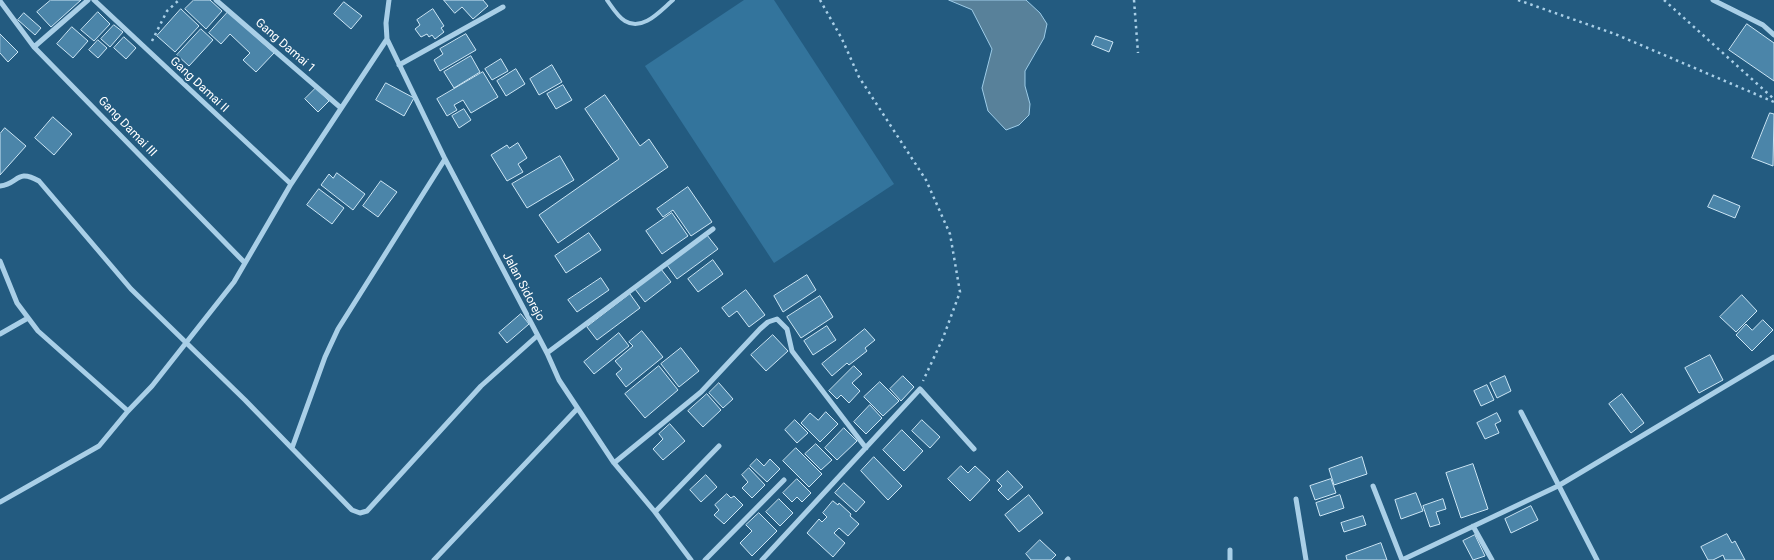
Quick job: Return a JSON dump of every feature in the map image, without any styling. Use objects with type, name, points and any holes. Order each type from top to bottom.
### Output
[{"type":"street","name":"Gang Damai III","points":[[0,0],[34,47],[246,263]]},
{"type":"street","points":[[34,47],[88,0]]},
{"type":"street","name":"Gang Damai II","points":[[94,0],[291,184]]},
{"type":"street","name":"Gang Damai 1","points":[[216,0],[341,108]]},
{"type":"street","name":"Jalan Sidorejo","points":[[389,0],[386,23],[387,39],[444,159],[547,353],[559,380],[614,463],[656,512],[692,560]]},
{"type":"street","points":[[1713,0],[1763,25],[1774,35]]},
{"type":"street","points":[[399,65],[502,7]]},
{"type":"street","points":[[0,502],[99,446],[152,386],[234,282],[291,184],[387,39]]},
{"type":"street","points":[[292,448],[325,356],[338,329],[444,159]]},
{"type":"street","points":[[0,186],[9,184],[22,176],[30,176],[38,181],[131,289],[186,341],[352,510],[360,513],[367,511],[481,386],[538,336]]},
{"type":"street","points":[[547,353],[713,229]]},
{"type":"street","points":[[0,260],[17,303],[38,331],[128,411]]},
{"type":"street","points":[[0,334],[28,318]]},
{"type":"street","points":[[614,463],[701,392],[760,329],[768,322],[777,319],[787,329],[792,351],[866,448]]},
{"type":"street","points":[[1373,486],[1402,560],[1558,486],[1774,357]]},
{"type":"street","points":[[762,560],[920,389],[974,450]]},
{"type":"street","points":[[434,560],[577,409]]},
{"type":"street","points":[[1521,412],[1597,560]]},
{"type":"street","points":[[656,512],[719,446]]},
{"type":"street","points":[[705,560],[784,480]]},
{"type":"street","points":[[1296,499],[1306,560]]},
{"type":"street","points":[[1473,526],[1492,560]]},
{"type":"street","points":[[1230,550],[1230,560]]},
{"type":"lane","points":[[607,0],[624,21],[636,24],[647,21],[674,0]]},
{"type":"path","points":[[147,51],[163,17],[179,0]]},
{"type":"path","points":[[820,0],[842,39],[859,77],[926,180],[950,234],[960,292],[943,338],[920,389]]},
{"type":"path","points":[[1134,0],[1138,53]]},
{"type":"path","points":[[1518,0],[1615,34],[1774,100]]},
{"type":"path","points":[[1664,0],[1774,100]]},
{"type":"shaded area","points":[[744,0],[774,0],[894,184],[774,263],[645,66]]},
{"type":"shaded area","points":[[949,0],[1026,0],[1040,13],[1047,24],[1044,38],[1025,71],[1025,86],[1030,104],[1029,115],[1019,125],[1006,130],[988,111],[982,88],[992,49],[972,10]]},
{"type":"building","points":[[51,0],[81,0],[51,27],[37,12]]},
{"type":"building","points":[[194,0],[210,0],[222,11],[206,29],[185,9]]},
{"type":"building","points":[[444,0],[483,0],[488,6],[473,19],[462,7],[455,13]]},
{"type":"building","points":[[344,2],[362,16],[351,29],[334,14]]},
{"type":"building","points":[[181,9],[199,26],[175,52],[157,36]]},
{"type":"building","points":[[433,9],[444,26],[441,28],[444,32],[435,39],[432,35],[429,37],[427,34],[421,37],[415,29],[420,25],[417,20]]},
{"type":"building","points":[[98,12],[110,24],[94,41],[81,30]]},
{"type":"building","points":[[228,12],[274,53],[256,72],[243,60],[250,53],[230,34],[221,44],[209,33]]},
{"type":"building","points":[[24,13],[41,28],[35,35],[18,20]]},
{"type":"building","points":[[1747,24],[1774,43],[1774,81],[1729,50]]},
{"type":"building","points":[[114,25],[123,32],[110,47],[101,39]]},
{"type":"building","points":[[72,27],[88,41],[73,58],[57,44]]},
{"type":"building","points":[[201,29],[213,40],[189,66],[177,55]]},
{"type":"building","points":[[0,34],[18,52],[8,62],[0,53]]},
{"type":"building","points":[[466,34],[476,50],[440,71],[434,60],[443,54],[440,49]]},
{"type":"building","points":[[1096,36],[1113,42],[1109,52],[1092,45]]},
{"type":"building","points":[[124,37],[136,48],[126,59],[114,48]]},
{"type":"building","points":[[98,40],[107,48],[98,58],[89,50]]},
{"type":"building","points":[[471,56],[480,72],[454,88],[444,72]]},
{"type":"building","points":[[501,59],[508,71],[492,80],[485,69]]},
{"type":"building","points":[[552,65],[562,82],[539,95],[530,79]]},
{"type":"building","points":[[516,69],[525,84],[506,96],[497,81]]},
{"type":"building","points":[[483,72],[498,97],[471,113],[463,100],[454,105],[457,110],[447,116],[437,99]]},
{"type":"building","points":[[386,83],[414,98],[404,116],[376,100]]},
{"type":"building","points":[[563,85],[572,100],[556,109],[547,94]]},
{"type":"building","points":[[316,88],[329,101],[318,112],[305,99]]},
{"type":"building","points":[[605,95],[640,146],[649,139],[668,167],[558,243],[539,215],[619,159],[585,109]]},
{"type":"building","points":[[464,109],[471,120],[459,128],[452,116]]},
{"type":"building","points":[[1770,113],[1774,114],[1773,166],[1752,158]]},
{"type":"building","points":[[53,117],[72,134],[54,155],[35,138]]},
{"type":"building","points":[[5,128],[26,146],[0,175],[0,134]]},
{"type":"building","points":[[518,143],[527,158],[518,164],[523,172],[507,181],[491,155],[507,145],[509,148]]},
{"type":"building","points":[[560,156],[574,180],[527,208],[512,184]]},
{"type":"building","points":[[337,173],[365,194],[353,210],[321,185],[329,174],[333,178]]},
{"type":"building","points":[[381,181],[397,192],[378,217],[363,206]]},
{"type":"building","points":[[688,187],[712,222],[691,236],[673,210],[663,217],[657,209]]},
{"type":"building","points":[[319,189],[344,208],[332,224],[307,205]]},
{"type":"building","points":[[1714,195],[1740,206],[1735,218],[1708,207]]},
{"type":"building","points":[[672,213],[688,236],[662,254],[646,231]]},
{"type":"building","points":[[589,233],[601,250],[566,273],[555,256]]},
{"type":"building","points":[[707,235],[718,249],[677,279],[667,265]]},
{"type":"building","points":[[713,260],[723,274],[698,292],[688,279]]},
{"type":"building","points":[[661,269],[671,282],[645,302],[635,289]]},
{"type":"building","points":[[807,275],[816,290],[783,312],[774,296]]},
{"type":"building","points":[[601,278],[609,290],[577,312],[568,300]]},
{"type":"building","points":[[746,290],[765,315],[749,327],[737,311],[729,317],[722,308]]},
{"type":"building","points":[[630,294],[640,308],[597,340],[587,327]]},
{"type":"building","points":[[1742,295],[1757,311],[1736,332],[1720,317]]},
{"type":"building","points":[[820,296],[833,317],[801,338],[787,317]]},
{"type":"building","points":[[521,314],[529,324],[507,343],[499,333]]},
{"type":"building","points":[[1763,320],[1773,330],[1752,351],[1736,335],[1746,324],[1752,330]]},
{"type":"building","points":[[827,326],[836,340],[813,355],[804,341]]},
{"type":"building","points":[[865,329],[875,340],[865,348],[867,351],[849,365],[847,363],[832,376],[822,364]]},
{"type":"building","points":[[642,331],[663,357],[626,387],[616,374],[622,369],[615,361],[633,346],[629,342]]},
{"type":"building","points":[[619,333],[629,346],[594,374],[584,362]]},
{"type":"building","points":[[773,335],[788,351],[766,371],[751,355]]},
{"type":"building","points":[[681,348],[699,371],[679,387],[661,364]]},
{"type":"building","points":[[1710,355],[1723,380],[1699,393],[1685,368]]},
{"type":"building","points":[[659,366],[678,390],[645,418],[625,394]]},
{"type":"building","points":[[854,366],[862,374],[852,383],[860,391],[849,403],[841,395],[837,399],[829,391]]},
{"type":"building","points":[[903,376],[914,387],[901,401],[890,389]]},
{"type":"building","points":[[1505,376],[1511,391],[1497,398],[1490,383]]},
{"type":"building","points":[[880,382],[899,401],[883,416],[864,397]]},
{"type":"building","points":[[719,383],[733,399],[723,408],[709,393]]},
{"type":"building","points":[[1487,385],[1494,400],[1481,406],[1474,391]]},
{"type":"building","points":[[707,394],[721,410],[703,427],[688,411]]},
{"type":"building","points":[[1622,394],[1644,423],[1631,433],[1609,404]]},
{"type":"building","points":[[870,405],[882,418],[866,434],[854,422]]},
{"type":"building","points":[[826,412],[838,424],[820,442],[801,423],[810,413],[818,420]]},
{"type":"building","points":[[1497,413],[1501,421],[1495,424],[1499,433],[1485,439],[1477,423]]},
{"type":"building","points":[[795,420],[808,433],[797,443],[785,430]]},
{"type":"building","points":[[922,420],[940,437],[930,448],[912,431]]},
{"type":"building","points":[[670,424],[685,441],[663,460],[653,449],[663,439],[659,434]]},
{"type":"building","points":[[844,428],[857,441],[837,460],[825,448]]},
{"type":"building","points":[[902,430],[923,451],[904,471],[883,450]]},
{"type":"building","points":[[816,444],[832,460],[821,470],[805,454]]},
{"type":"building","points":[[796,448],[822,474],[809,487],[783,461]]},
{"type":"building","points":[[874,457],[902,486],[888,500],[861,471]]},
{"type":"building","points":[[1362,457],[1367,474],[1334,485],[1329,469]]},
{"type":"building","points":[[757,459],[764,466],[770,459],[780,469],[767,482],[750,466]]},
{"type":"building","points":[[1473,464],[1488,509],[1461,518],[1446,473]]},
{"type":"building","points":[[961,466],[968,473],[975,466],[990,480],[970,501],[948,479]]},
{"type":"building","points":[[749,468],[765,485],[752,498],[742,488],[748,482],[742,475]]},
{"type":"building","points":[[1008,471],[1023,487],[1008,500],[998,490],[1002,486],[997,481]]},
{"type":"building","points":[[706,475],[717,487],[701,502],[690,490]]},
{"type":"building","points":[[797,479],[811,493],[802,502],[797,497],[792,502],[783,493]]},
{"type":"building","points":[[1331,479],[1336,493],[1315,500],[1310,486]]},
{"type":"building","points":[[844,483],[865,502],[856,512],[835,493]]},
{"type":"building","points":[[1416,493],[1423,511],[1401,519],[1395,500]]},
{"type":"building","points":[[727,494],[731,498],[734,496],[743,505],[724,524],[714,515],[719,510],[715,505]]},
{"type":"building","points":[[1029,495],[1043,513],[1019,532],[1005,515]]},
{"type":"building","points":[[1340,495],[1344,508],[1320,516],[1316,503]]},
{"type":"building","points":[[779,499],[793,513],[780,526],[766,512]]},
{"type":"building","points":[[1443,499],[1446,509],[1436,512],[1440,524],[1430,527],[1423,506]]},
{"type":"building","points":[[833,501],[838,505],[839,503],[859,524],[848,536],[839,528],[834,533],[845,543],[833,557],[807,533],[819,519],[822,522],[827,517],[823,513]]},
{"type":"building","points":[[1531,506],[1538,520],[1511,533],[1505,519]]},
{"type":"building","points":[[759,513],[777,531],[752,556],[740,543],[752,531],[746,525]]},
{"type":"building","points":[[1363,516],[1366,525],[1344,532],[1341,523]]},
{"type":"building","points":[[1727,534],[1732,543],[1735,541],[1745,560],[1725,560],[1723,555],[1713,560],[1708,560],[1701,547]]},
{"type":"building","points":[[1475,535],[1485,556],[1473,560],[1463,541]]},
{"type":"building","points":[[1040,540],[1056,555],[1051,560],[1031,560],[1026,554]]},
{"type":"building","points":[[1381,543],[1387,560],[1347,560],[1346,556]]}]
